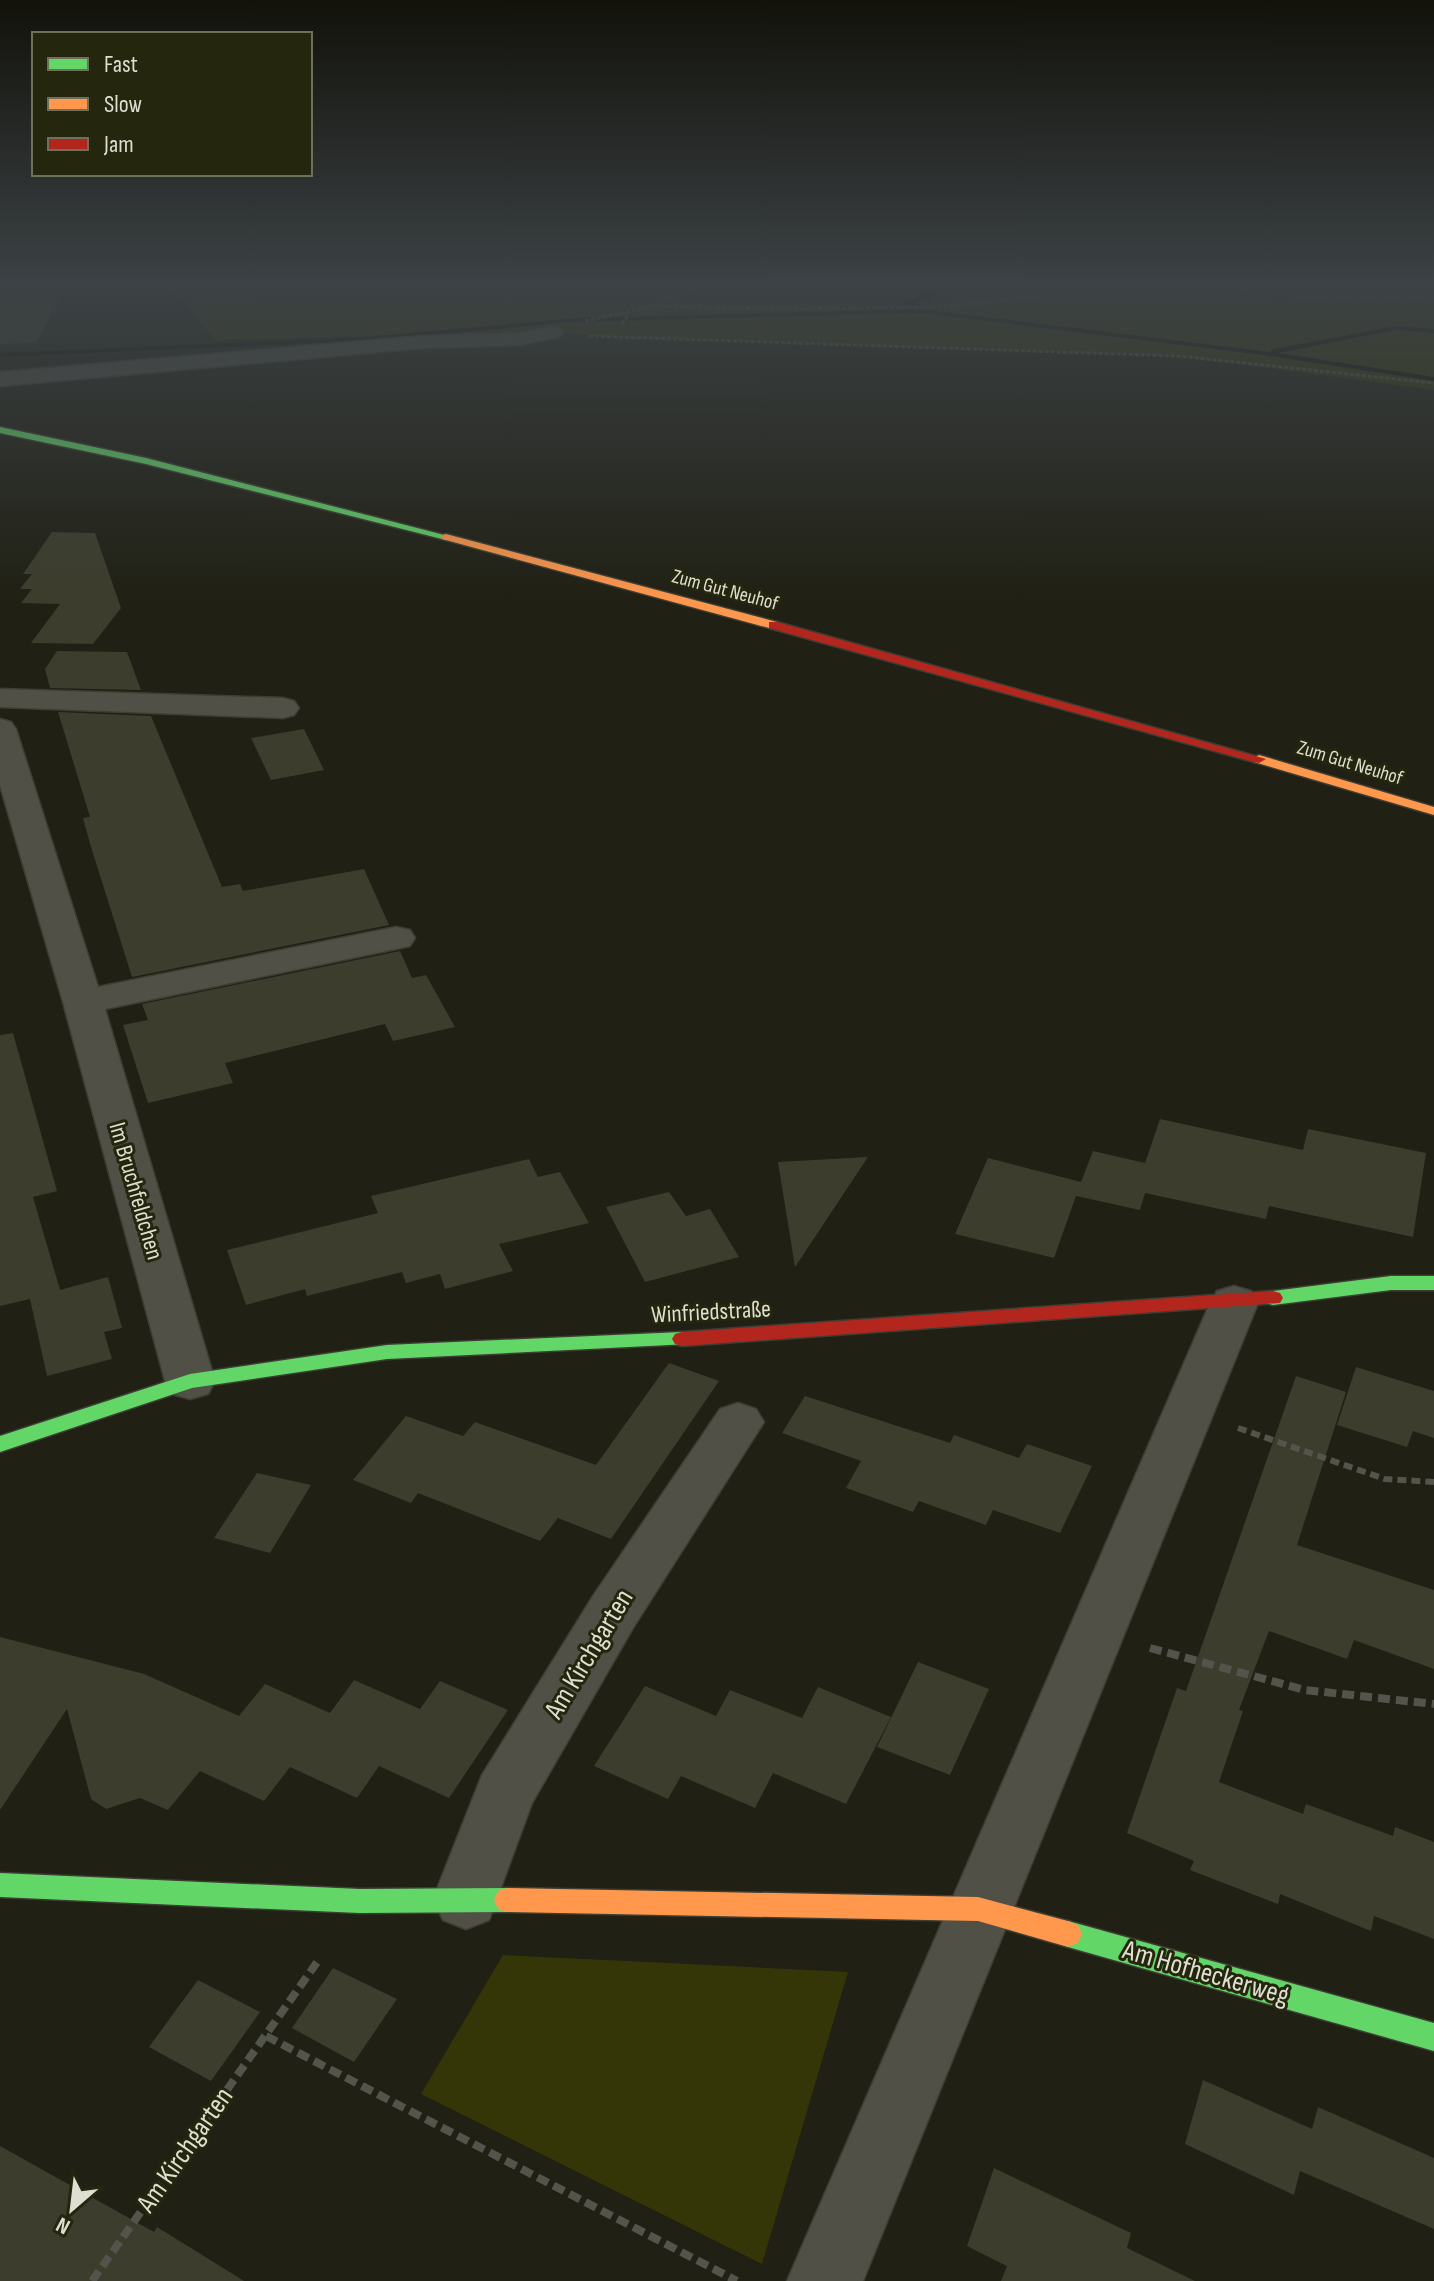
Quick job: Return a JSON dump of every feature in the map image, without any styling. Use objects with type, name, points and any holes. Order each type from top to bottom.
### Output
[{"type":"main road","name":"Zum Gut Neuhof","points":[[0,430],[146,461],[509,553],[1293,768],[1434,811]]},
{"type":"main road","name":"Winfriedstraße","points":[[0,1444],[190,1381],[387,1352],[716,1337],[1234,1303],[1391,1283],[1434,1283]]},
{"type":"main road","points":[[0,1885],[360,1901],[466,1899],[978,1909]]},
{"type":"main road","name":"Am Hofheckerweg","points":[[978,1909],[1434,2037]]},
{"type":"street","points":[[0,698],[283,708]]},
{"type":"street","name":"Im Bruchfeldchen","points":[[0,729],[83,1002],[190,1381]]},
{"type":"street","points":[[83,1002],[396,938]]},
{"type":"street","points":[[825,2281],[1234,1303]]},
{"type":"street","name":"Am Kirchgarten","points":[[466,1899],[504,1794],[613,1612],[738,1422]]},
{"type":"path","points":[[1191,1412],[1385,1479],[1434,1482]]},
{"type":"path","points":[[1095,1633],[1305,1690],[1434,1704]]},
{"type":"path","name":"Am Kirchgarten","points":[[92,2281],[360,1901]]},
{"type":"path","points":[[266,2036],[737,2281]]},
{"type":"shaded area","points":[[503,1955],[848,1972],[762,2264],[421,2094]]},
{"type":"building","points":[[52,532],[95,533],[121,608],[93,644],[31,643],[60,604],[21,603],[32,589],[20,589],[32,574],[23,574]]},
{"type":"building","points":[[57,651],[127,652],[141,690],[50,688],[45,669]]},
{"type":"building","points":[[58,712],[151,716],[222,887],[240,884],[243,891],[364,869],[389,925],[132,977],[91,847],[83,818],[90,817]]},
{"type":"building","points":[[304,729],[324,770],[271,780],[251,738]]},
{"type":"building","points":[[400,951],[412,978],[426,975],[455,1027],[393,1041],[385,1024],[225,1063],[233,1083],[148,1103],[123,1025],[148,1020],[142,1004]]},
{"type":"building","points":[[13,1033],[57,1191],[33,1197],[60,1290],[108,1277],[122,1328],[104,1332],[112,1359],[47,1376],[30,1299],[0,1306],[0,1035]]},
{"type":"building","points":[[1160,1119],[1303,1150],[1308,1129],[1426,1153],[1413,1237],[1269,1206],[1266,1219],[1145,1193],[1140,1210],[1076,1196],[1054,1258],[955,1234],[988,1158],[1081,1182],[1093,1151],[1145,1163]]},
{"type":"building","points":[[868,1157],[795,1267],[778,1162]]},
{"type":"building","points":[[529,1159],[538,1177],[560,1172],[589,1223],[499,1244],[513,1271],[445,1289],[440,1274],[406,1283],[402,1272],[307,1296],[305,1289],[246,1305],[227,1250],[378,1213],[371,1196]]},
{"type":"building","points":[[669,1192],[686,1216],[710,1209],[739,1257],[645,1282],[606,1207]]},
{"type":"building","points":[[669,1363],[719,1381],[611,1539],[558,1518],[540,1541],[418,1493],[411,1503],[353,1480],[406,1416],[463,1436],[475,1422],[596,1465]]},
{"type":"building","points":[[1356,1367],[1434,1391],[1434,1438],[1413,1431],[1407,1447],[1337,1425]]},
{"type":"building","points":[[1296,1376],[1346,1392],[1297,1545],[1434,1590],[1434,1669],[1354,1640],[1347,1659],[1269,1631],[1239,1710],[1243,1711],[1219,1782],[1303,1814],[1306,1804],[1393,1836],[1395,1827],[1434,1842],[1434,1939],[1374,1916],[1371,1931],[1280,1894],[1278,1904],[1190,1870],[1194,1861],[1127,1833],[1177,1688],[1186,1691]]},
{"type":"building","points":[[805,1396],[950,1443],[954,1435],[1019,1458],[1027,1444],[1092,1466],[1060,1533],[993,1510],[986,1525],[919,1501],[913,1512],[846,1488],[861,1461],[782,1433]]},
{"type":"building","points":[[257,1473],[311,1485],[270,1553],[214,1538]]},
{"type":"building","points":[[0,1637],[144,1674],[239,1716],[265,1684],[330,1713],[354,1680],[420,1709],[440,1681],[508,1710],[449,1798],[379,1766],[357,1798],[290,1767],[264,1801],[200,1771],[168,1810],[140,1798],[106,1809],[91,1799],[67,1709],[0,1810]]},
{"type":"building","points":[[918,1662],[989,1689],[950,1775],[877,1747]]},
{"type":"building","points":[[645,1686],[716,1716],[730,1690],[802,1718],[818,1687],[891,1717],[846,1804],[773,1773],[755,1808],[681,1776],[668,1799],[594,1766]]},
{"type":"building","points":[[333,1968],[397,1999],[354,2062],[292,2028]]},
{"type":"building","points":[[198,1980],[260,2012],[211,2081],[149,2047]]},
{"type":"building","points":[[1203,2080],[1312,2129],[1318,2107],[1434,2158],[1434,2229],[1300,2171],[1294,2195],[1185,2144]]},
{"type":"building","points":[[0,2146],[154,2232],[157,2227],[244,2281],[0,2281]]},
{"type":"building","points":[[994,2168],[1131,2233],[1127,2248],[1195,2281],[1001,2281],[1007,2266],[967,2246]]},
{"type":"traffic: fast","points":[[0,430],[146,461],[446,537]]},
{"type":"traffic: fast","points":[[1273,1298],[1391,1283],[1434,1283]]},
{"type":"traffic: fast","points":[[0,1444],[190,1381],[387,1352],[682,1339]]},
{"type":"traffic: fast","points":[[0,1885],[360,1901],[507,1900]]},
{"type":"traffic: fast","points":[[1068,1934],[1434,2037]]},
{"type":"traffic: slow","points":[[446,537],[773,625]]},
{"type":"traffic: slow","points":[[1259,759],[1434,811]]},
{"type":"traffic: slow","points":[[507,1900],[978,1909],[1068,1934]]},
{"type":"traffic: jam","points":[[773,625],[1259,759]]},
{"type":"traffic: jam","points":[[682,1339],[1273,1298]]}]
